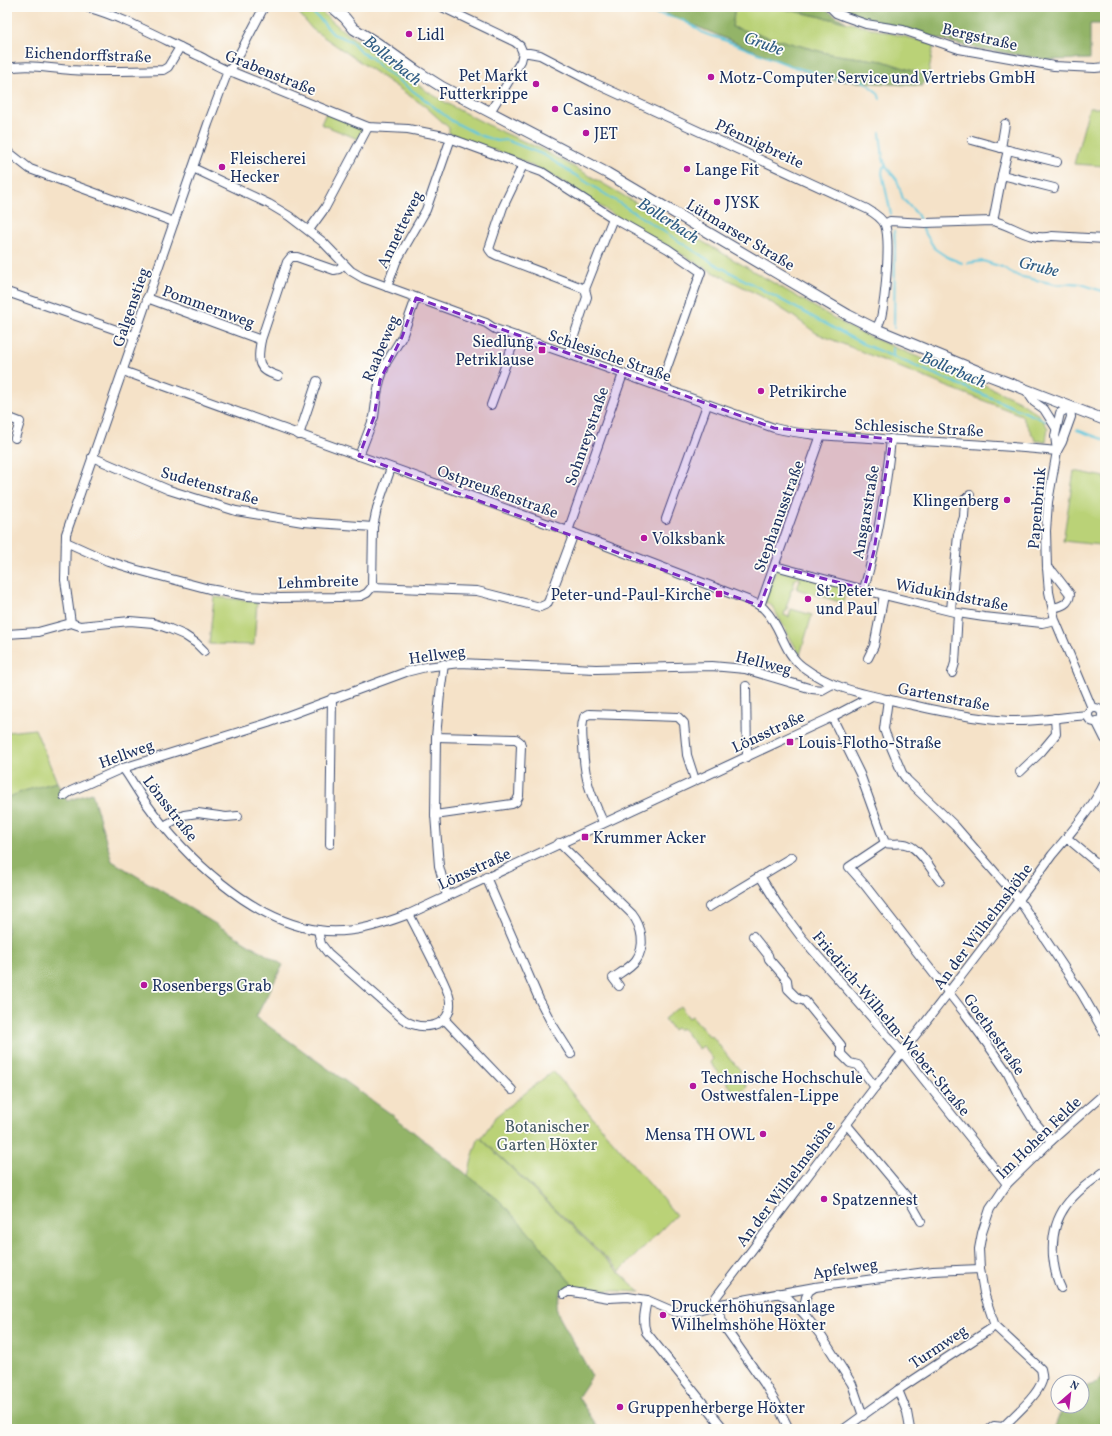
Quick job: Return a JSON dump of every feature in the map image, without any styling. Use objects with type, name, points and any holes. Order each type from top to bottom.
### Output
[{"type":"main road","name":"Lütmarser Straße","points":[[332,7],[345,18],[354,21],[362,27],[377,43],[442,87],[608,173],[819,299],[876,329],[1026,390],[1105,420]]},
{"type":"street","name":"Grabenstraße","points":[[86,7],[107,10],[228,71],[368,127],[408,129],[430,132],[523,164],[542,172],[613,218],[668,249],[701,272],[660,387]]},
{"type":"street","points":[[442,7],[515,42],[520,46],[523,53],[521,61],[490,112]]},
{"type":"street","name":"Bergstraße","points":[[830,7],[836,13],[866,24],[902,30],[959,49],[1054,66],[1105,67]]},
{"type":"street","name":"Galgenstieg","points":[[71,623],[65,580],[66,534],[208,124],[228,71],[233,66],[262,8]]},
{"type":"street","name":"Eichendorffstraße","points":[[7,68],[16,66],[93,71],[163,70],[168,67],[180,47]]},
{"type":"street","name":"Pfennigbreite","points":[[523,53],[540,55],[592,82],[861,206],[878,216],[885,224]]},
{"type":"street","points":[[993,221],[1002,175],[1005,149],[1005,124]]},
{"type":"street","points":[[309,230],[325,208],[368,127]]},
{"type":"street","name":"Annetteweg","points":[[387,287],[396,262],[426,210],[451,138]]},
{"type":"street","points":[[972,140],[1057,162]]},
{"type":"street","points":[[7,151],[30,169],[174,222]]},
{"type":"street","points":[[523,164],[512,187],[489,249],[492,253],[585,289]]},
{"type":"street","name":"Schlesische Straße","points":[[193,168],[269,204],[309,230],[323,242],[343,265],[363,278],[516,336],[774,428],[788,432],[821,435],[973,443],[1057,451]]},
{"type":"street","points":[[1002,175],[1054,188]]},
{"type":"street","points":[[568,354],[587,297],[585,289],[613,218]]},
{"type":"street","points":[[876,329],[880,319],[884,297],[887,236],[885,224],[890,221],[925,223],[993,221],[1003,223],[1028,236],[1044,238],[1052,236],[1105,239]]},
{"type":"street","name":"Pommernweg","points":[[278,376],[263,370],[260,364],[259,350],[287,262],[291,258],[297,257],[334,270],[339,269],[343,265]]},
{"type":"street","points":[[7,292],[134,336]]},
{"type":"street","name":"Pommernweg","points":[[147,298],[261,340]]},
{"type":"street","name":"Raabeweg","points":[[359,456],[374,417],[380,380],[386,363],[402,337],[416,298]]},
{"type":"street","points":[[491,405],[516,336]]},
{"type":"street","name":"Ostpreußenstraße","points":[[123,372],[571,532],[760,606],[770,616],[794,660],[810,672],[831,684]]},
{"type":"street","name":"Sohnreystraße","points":[[571,532],[623,374]]},
{"type":"street","points":[[299,435],[317,381]]},
{"type":"street","points":[[1026,390],[1034,402],[1044,409],[1056,428]]},
{"type":"street","points":[[666,520],[707,405]]},
{"type":"street","name":"Papenbrink","points":[[1057,451],[1064,438],[1071,417],[1070,407],[1060,414],[1056,428],[1055,436],[1057,451],[1048,502],[1046,531],[1047,568],[1055,620],[1090,712]]},
{"type":"street","points":[[7,417],[20,422],[15,438]]},
{"type":"street","name":"Stephanusstraße","points":[[760,606],[821,435]]},
{"type":"street","name":"Ansgarstraße","points":[[864,589],[878,530],[888,473],[891,439]]},
{"type":"street","name":"Sudetenstraße","points":[[92,457],[169,490],[236,511],[303,522],[372,527]]},
{"type":"street","points":[[372,588],[372,527],[381,494],[391,468]]},
{"type":"street","points":[[952,673],[955,663],[954,612],[958,535],[964,517],[965,499],[970,495]]},
{"type":"street","name":"Lehmbreite","points":[[66,542],[108,561],[134,569],[209,589],[248,596],[280,598],[361,596],[372,588],[477,591],[540,607],[549,600],[571,532]]},
{"type":"street","name":"Widukindstraße","points":[[775,566],[954,612],[984,617],[1042,623],[1055,620]]},
{"type":"street","name":"Papenbrink","points":[[1047,568],[1053,572],[1070,594],[1069,599],[1065,604],[1053,608]]},
{"type":"street","points":[[868,658],[874,646],[884,595]]},
{"type":"street","points":[[7,634],[38,632],[71,623],[80,626],[130,621],[153,623],[170,629],[184,635],[196,643],[204,651]]},
{"type":"street","name":"Hellweg","points":[[64,796],[78,788],[123,768],[268,723],[332,698],[406,672],[444,664],[482,663],[596,669],[712,666],[745,669],[812,689],[822,690],[831,684]]},
{"type":"street","points":[[444,664],[436,737],[435,815],[438,860],[447,896]]},
{"type":"street","name":"Gartenstraße","points":[[831,684],[853,692],[989,720],[1028,721],[1090,712]]},
{"type":"street","points":[[746,686],[747,757]]},
{"type":"street","name":"Lönsstraße","points":[[123,768],[164,826],[200,866],[241,898],[275,918],[318,930],[336,931],[369,927],[409,914],[603,822],[832,717],[872,696]]},
{"type":"street","points":[[330,844],[332,698]]},
{"type":"street","points":[[888,699],[884,729],[902,773],[915,790],[955,826],[1019,900],[1082,994],[1105,1034]]},
{"type":"street","points":[[1096,721],[1101,718],[1103,712],[1099,709],[1090,712],[1091,720],[1096,721],[1105,739]]},
{"type":"street","points":[[603,822],[592,797],[584,768],[582,724],[584,717],[589,714],[678,717],[684,723],[687,755],[695,780]]},
{"type":"street","points":[[832,717],[860,774],[885,843],[896,845],[906,844],[915,848],[940,881]]},
{"type":"street","points":[[1020,772],[1041,752],[1056,734],[1055,718]]},
{"type":"street","points":[[435,815],[512,804],[516,802],[519,796],[521,746],[520,742],[516,739],[436,737]]},
{"type":"street","name":"An der Wilhelmshöhe","points":[[715,1305],[714,1301],[716,1297],[875,1087],[949,993],[1052,855],[1067,838],[1094,802],[1105,782]]},
{"type":"street","points":[[164,826],[184,815],[198,813],[226,817],[238,816]]},
{"type":"street","points":[[1067,838],[1099,865],[1105,873]]},
{"type":"street","name":"Goethestraße","points":[[885,843],[849,867],[949,993],[1008,1072],[1027,1109],[1051,1142]]},
{"type":"street","points":[[559,844],[632,914],[639,925],[642,944],[639,954],[635,962],[613,978],[619,986]]},
{"type":"street","points":[[709,907],[792,856]]},
{"type":"street","name":"Friedrich-Wilhelm-Weber-Straße","points":[[760,876],[781,910],[802,938],[902,1052],[1007,1184]]},
{"type":"street","points":[[486,877],[539,999],[552,1024],[571,1054]]},
{"type":"street","points":[[318,930],[321,944],[328,953],[403,1019],[410,1024],[428,1027],[439,1024],[445,1020],[450,1002],[433,960],[409,914]]},
{"type":"street","points":[[753,936],[768,955],[769,959],[787,980],[788,989],[798,999],[805,1001],[841,1045],[841,1054],[850,1063],[858,1065],[875,1087]]},
{"type":"street","points":[[445,1020],[512,1090]]},
{"type":"street","name":"Im Hohen Felde","points":[[994,1326],[984,1293],[980,1269],[979,1249],[985,1222],[990,1209],[1007,1184],[1105,1093]]},
{"type":"street","points":[[847,1125],[908,1198],[921,1221]]},
{"type":"street","points":[[1061,1288],[1057,1281],[1053,1262],[1053,1237],[1057,1223],[1067,1204],[1078,1191],[1105,1171]]},
{"type":"street","name":"Apfelweg","points":[[715,1305],[815,1287],[932,1270],[980,1269]]},
{"type":"street","points":[[805,1315],[804,1307],[806,1297],[809,1291],[815,1287]]},
{"type":"street","points":[[564,1294],[566,1292],[573,1292],[609,1298],[628,1297],[647,1300],[676,1312],[688,1313],[715,1305],[726,1329],[764,1383],[789,1429]]},
{"type":"street","points":[[778,1293],[788,1299],[805,1315],[822,1337],[852,1384],[863,1416]]},
{"type":"street","points":[[647,1300],[644,1314],[644,1327],[646,1332],[724,1429]]},
{"type":"street","points":[[990,1429],[994,1426],[1002,1428],[1027,1403],[1042,1382],[1043,1375],[1041,1369],[994,1326]]},
{"type":"street","name":"Turmweg","points":[[844,1429],[898,1390],[994,1326]]},
{"type":"street","points":[[898,1390],[910,1429]]},
{"type":"highlighted area","points":[[416,298],[774,428],[891,439],[874,551],[864,589],[775,566],[760,606],[359,456],[374,417],[380,380],[402,337]]},
{"type":"green space","points":[[294,7],[316,7],[341,29],[428,92],[455,108],[498,130],[539,148],[583,172],[856,331],[1019,401],[1039,415],[1048,428],[1046,441],[1036,441],[1021,415],[816,333],[793,316],[761,296],[709,270],[617,217],[563,182],[523,161],[449,133],[449,128],[426,107],[312,29]]},
{"type":"green space","points":[[650,7],[735,7],[732,27],[830,54],[883,61],[928,76],[922,86],[825,80]]},
{"type":"green space","points":[[735,7],[775,7],[850,23],[934,44],[928,76],[883,61],[830,54],[732,27]]},
{"type":"green space","points":[[775,7],[825,7],[828,11],[846,22]]},
{"type":"green space","points":[[836,7],[1105,7],[1105,24],[1090,24],[1090,59],[1049,60],[965,46],[839,11]]},
{"type":"green space","points":[[1089,108],[1105,108],[1105,166],[1074,164]]},
{"type":"green space","points":[[326,113],[363,128],[358,139],[321,124]]},
{"type":"green space","points":[[1074,471],[1105,477],[1105,508],[1100,545],[1063,541]]},
{"type":"green space","points":[[777,569],[846,587],[843,603],[797,589],[800,580],[798,577],[795,579],[786,607],[788,607],[787,611],[785,611],[784,615],[789,617],[791,609],[812,615],[800,655],[772,606],[764,601]]},
{"type":"green space","points":[[214,597],[257,601],[254,645],[209,644]]},
{"type":"green space","points":[[35,729],[57,782],[24,791],[7,798],[7,732]]},
{"type":"green space","points":[[57,782],[67,801],[92,793],[112,861],[283,965],[256,1017],[391,1114],[500,1201],[539,1244],[576,1289],[561,1290],[556,1306],[559,1316],[592,1376],[578,1397],[599,1429],[7,1429],[7,798],[24,791]]},
{"type":"green space","points":[[680,1006],[689,1018],[692,1016],[710,1037],[712,1036],[741,1071],[738,1074],[747,1087],[737,1095],[710,1062],[713,1059],[703,1046],[699,1049],[682,1028],[678,1030],[676,1028],[673,1030],[664,1019]]},
{"type":"green space","name":"Botanischer Garten Höxter","points":[[553,1071],[676,1215],[620,1271],[481,1138],[495,1117]]},
{"type":"green space","points":[[479,1137],[640,1292],[576,1289],[539,1244],[500,1201],[468,1176]]},
{"type":"green space","points":[[1105,1373],[1105,1416],[1097,1429],[1054,1429],[1060,1414],[1090,1414],[1090,1385],[1096,1383]]},
{"type":"waterway","name":"Bollerbach","points":[[304,7],[319,18],[333,34],[351,41],[362,53],[372,58],[380,67],[452,121],[479,135],[497,141],[506,140],[544,155],[713,263],[863,344],[1046,421]]},
{"type":"waterway","name":"Grube","points":[[636,7],[648,12],[680,19],[707,35],[716,37],[794,67],[838,79],[862,80],[878,93],[880,99]]},
{"type":"waterway","name":"Grube","points":[[880,133],[883,158],[886,166],[897,180],[903,199],[917,214],[920,220]]},
{"type":"waterway","points":[[886,166],[883,167],[882,173],[891,214]]},
{"type":"waterway","name":"Grube","points":[[921,226],[935,249],[947,257],[962,263]]},
{"type":"waterway","points":[[894,231],[894,328]]},
{"type":"waterway","name":"Grube","points":[[968,263],[983,261],[1002,267],[1018,276],[1059,285],[1072,283],[1081,284],[1105,292]]},
{"type":"waterway","name":"Bollerbach","points":[[893,348],[893,357]]},
{"type":"waterway","name":"Bollerbach","points":[[1077,430],[1105,440]]},
{"type":"place","name":"Lidl","points":[[409,34]]},
{"type":"place","name":"Motz-Computer Service und Vertriebs GmbH","points":[[711,77]]},
{"type":"place","name":"Pet Markt Futterkrippe","points":[[536,84]]},
{"type":"place","name":"Casino","points":[[555,109]]},
{"type":"place","name":"JET","points":[[586,133]]},
{"type":"place","name":"Fleischerei Hecker","points":[[222,167]]},
{"type":"place","name":"Lange Fit","points":[[687,169]]},
{"type":"place","name":"JYSK","points":[[717,202]]},
{"type":"place","name":"Siedlung Petriklause","points":[[542,350]]},
{"type":"place","name":"Petrikirche","points":[[761,391]]},
{"type":"place","name":"Klingenberg","points":[[1007,500]]},
{"type":"place","name":"Volksbank","points":[[644,538]]},
{"type":"place","name":"Peter-und-Paul-Kirche","points":[[719,594]]},
{"type":"place","name":"St. Peter und Paul","points":[[808,599]]},
{"type":"place","name":"Louis-Flotho-Straße","points":[[790,742]]},
{"type":"place","name":"Krummer Acker","points":[[585,837]]},
{"type":"place","name":"Rosenbergs Grab","points":[[144,985]]},
{"type":"place","name":"Technische Hochschule Ostwestfalen-Lippe","points":[[693,1086]]},
{"type":"place","name":"Mensa TH OWL","points":[[763,1134]]},
{"type":"place","name":"Spatzennest","points":[[824,1199]]},
{"type":"place","name":"Druckerhöhungsanlage Wilhelmshöhe Höxter","points":[[663,1315]]},
{"type":"place","name":"Gruppenherberge Höxter","points":[[620,1407]]}]
